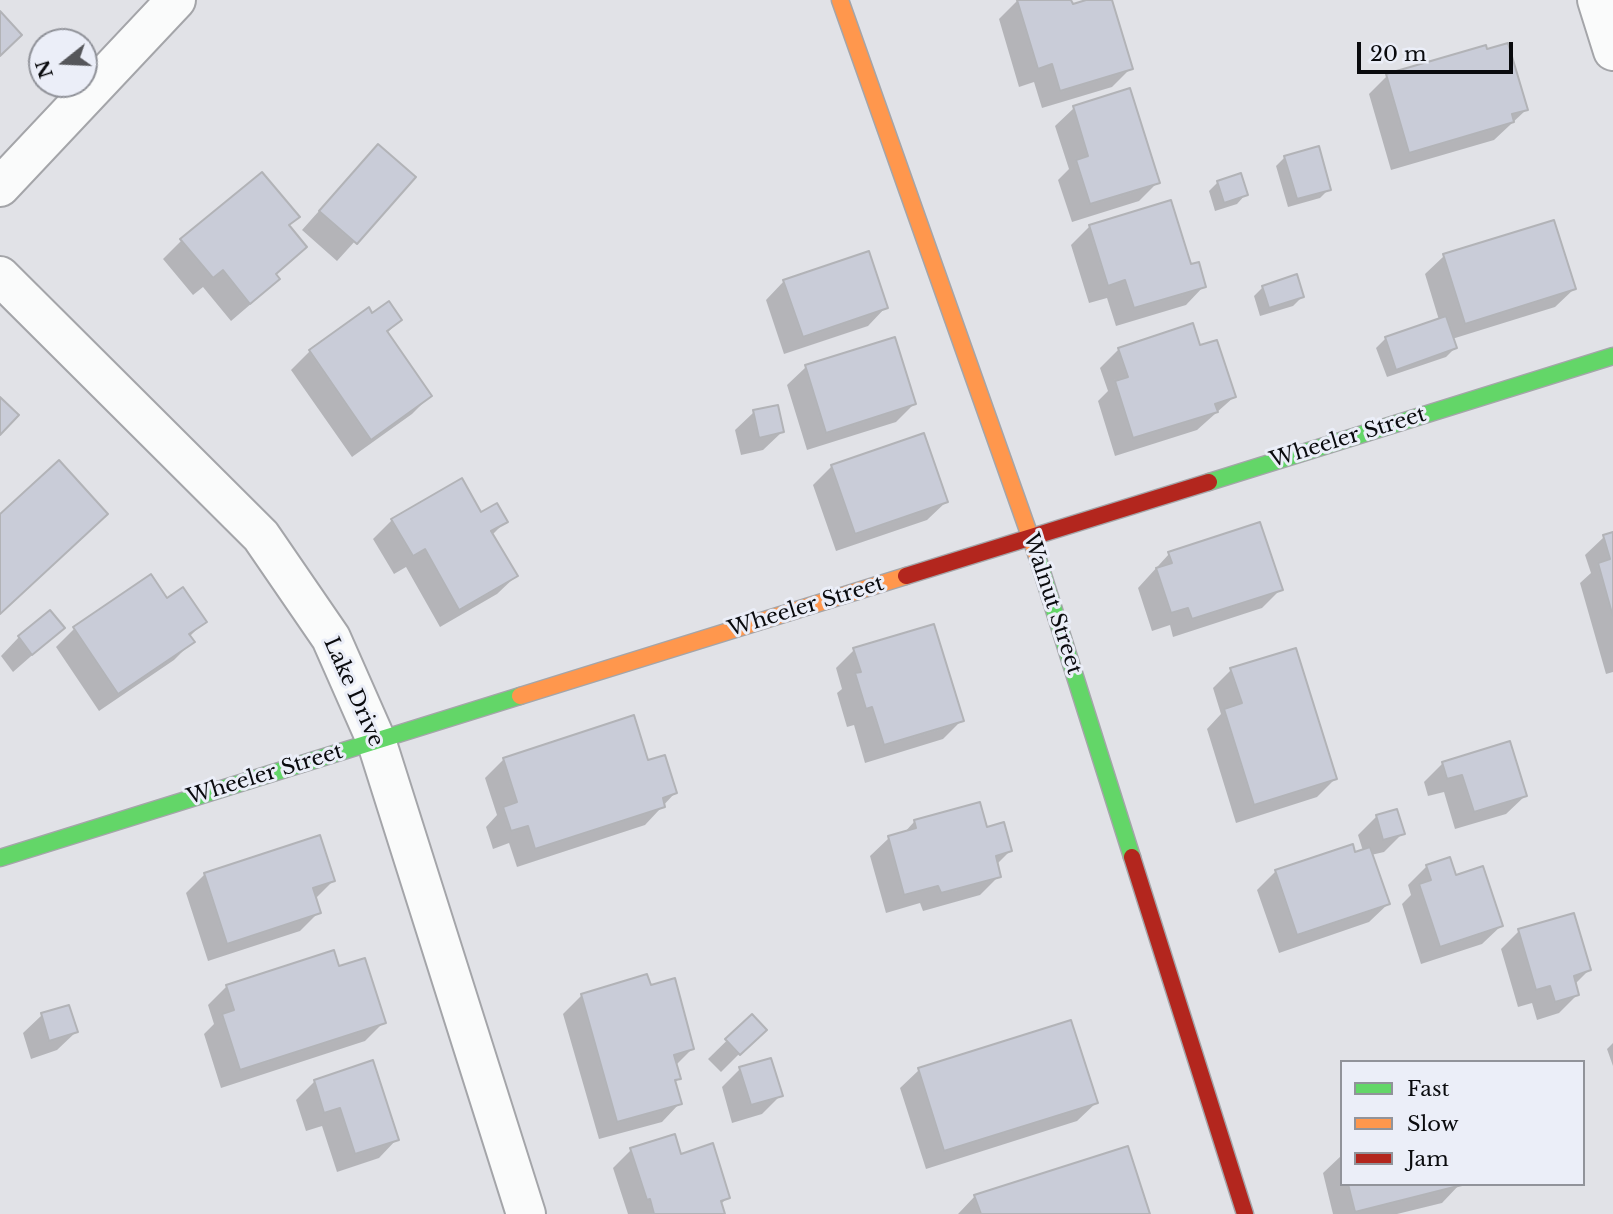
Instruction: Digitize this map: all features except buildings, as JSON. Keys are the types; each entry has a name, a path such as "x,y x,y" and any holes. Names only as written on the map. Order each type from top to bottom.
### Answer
{"street":[{"name":"Walnut Street","path":"840,0 1031,537 1245,1214"},
{"path":"1597,0 1613,51"},
{"path":"0,187 157,6"},
{"name":"Lake Drive","path":"0,276 261,536 331,638 376,740 526,1214"},
{"name":"Wheeler Street","path":"0,858 1613,356"}],"traffic: fast":[{"path":"1209,482 1613,356"},
{"path":"1037,556 1132,857"},
{"path":"0,858 520,696"}],"traffic: slow":[{"path":"840,0 1037,556"},
{"path":"520,696 906,576"}],"traffic: jam":[{"path":"906,576 1209,482"},
{"path":"1132,857 1245,1214"}]}
